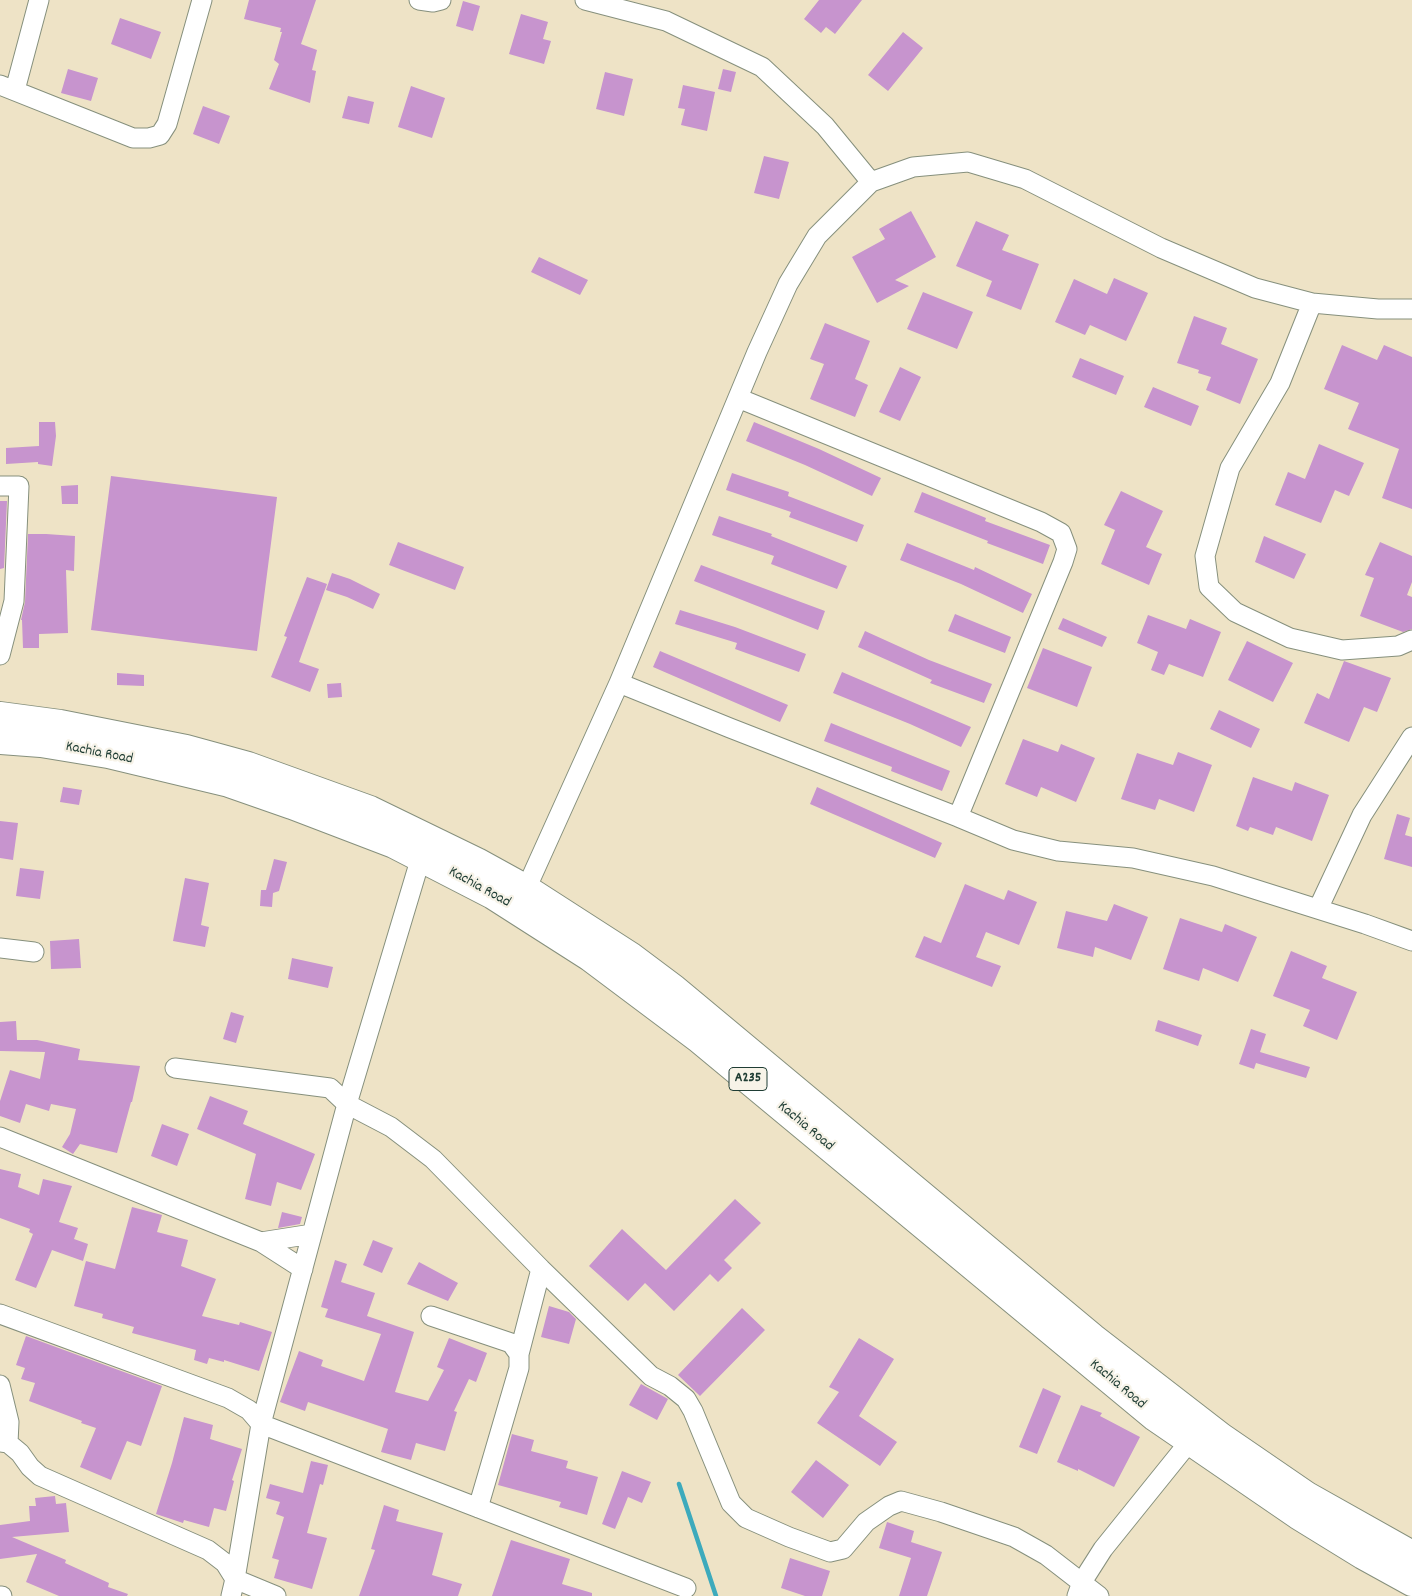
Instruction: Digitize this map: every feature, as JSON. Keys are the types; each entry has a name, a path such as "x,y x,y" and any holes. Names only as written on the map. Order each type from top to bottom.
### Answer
{"highway":[{"name":"Kachia Road","path":"0,716 60,724 186,749 248,766 370,810 477,862 526,889 630,956 674,989 1093,1338 1221,1437 1307,1496 1412,1555"},
{"name":"Kachia Road","path":"0,740 41,743 108,754 229,783 394,844 493,895 590,957 706,1044 1156,1417 1298,1514 1363,1555 1412,1582"}],"street":[{"path":"39,0 7,87 133,138 149,138 160,135 167,124 202,0"},
{"path":"419,0 433,2 441,0"},
{"path":"585,0 666,21 762,67 825,126 871,182"},
{"path":"526,889 619,683 738,398 788,284 817,236 871,182 913,167 968,162 1026,179 1161,248 1255,288 1312,303 1378,309 1412,308"},
{"path":"1312,303 1280,383 1230,468 1205,556 1209,587 1235,612 1290,638 1342,650 1398,646 1412,640"},
{"path":"738,398 1041,522 1061,533 1067,549 1063,562 958,817"},
{"path":"0,486 19,486 14,601 0,655"},
{"path":"619,683 1014,840 1058,851 1133,858 1213,876 1412,941"},
{"path":"1318,909 1362,815 1412,737"},
{"path":"233,1588 260,1424 347,1104 421,857"},
{"path":"0,948 34,952"},
{"path":"174,1068 330,1088 347,1104 391,1127 433,1159 541,1269 651,1376 670,1386 686,1399 693,1411 731,1503 746,1518 830,1552 843,1549 866,1522 889,1506 902,1501 1014,1537 1046,1555 1079,1589 1099,1596"},
{"path":"0,1137 261,1242 303,1269"},
{"path":"261,1242 312,1234"},
{"path":"478,1508 519,1368 519,1354 541,1269"},
{"path":"0,1314 228,1398 249,1410 260,1424 686,1588"},
{"path":"431,1316 511,1343 519,1354"},
{"path":"0,1385 9,1422 4,1442 20,1453 30,1467 40,1476 208,1550 225,1563 233,1588"},
{"path":"1079,1589 1103,1549 1190,1441"},
{"path":"233,1588 276,1596"}],"building":[{"path":"249,0 316,0 301,44 317,50 312,70 316,71 310,103 269,89 279,64 274,60 282,32 280,32 281,28 244,19"},
{"path":"819,0 862,0 835,34 826,27 821,33 804,19"},
{"path":"463,1 480,6 473,31 456,26"},
{"path":"521,14 548,22 543,39 551,41 544,64 509,54"},
{"path":"120,18 161,32 151,59 111,44"},
{"path":"903,32 923,48 888,91 868,75"},
{"path":"68,69 98,78 91,101 61,93"},
{"path":"723,69 736,72 731,92 718,89"},
{"path":"605,72 633,79 624,116 596,109"},
{"path":"683,85 715,92 707,131 681,125 685,109 678,108"},
{"path":"411,86 445,98 432,138 398,127"},
{"path":"348,96 374,102 369,124 342,118"},
{"path":"203,106 230,116 219,144 193,134"},
{"path":"764,156 789,162 779,199 754,193"},
{"path":"911,211 936,257 895,280 909,286 877,303 852,257 885,239 879,229"},
{"path":"976,221 1009,235 1002,250 1039,264 1021,310 986,296 992,281 956,266"},
{"path":"539,257 588,280 580,295 531,272"},
{"path":"1114,278 1148,293 1126,341 1090,325 1085,335 1055,322 1074,279 1107,294"},
{"path":"923,292 973,312 957,349 907,329"},
{"path":"1194,316 1227,328 1221,344 1258,359 1240,404 1206,390 1211,377 1198,373 1199,370 1177,363"},
{"path":"825,323 870,341 855,379 868,385 855,417 810,399 824,364 810,359"},
{"path":"1342,345 1377,360 1384,345 1412,357 1412,509 1382,498 1399,449 1348,429 1359,403 1324,389"},
{"path":"1080,358 1124,376 1116,395 1072,377"},
{"path":"900,367 921,377 900,421 879,412"},
{"path":"1153,387 1199,406 1191,426 1144,407"},
{"path":"39,422 55,422 56,436 52,466 38,464 38,462 6,464 6,448 39,446"},
{"path":"754,422 819,449 881,478 872,496 805,465 746,441"},
{"path":"1319,444 1364,463 1349,496 1335,490 1321,523 1275,505 1288,472 1305,479"},
{"path":"732,473 789,492 788,496 864,525 857,542 789,517 791,512 726,490"},
{"path":"111,476 277,497 257,651 91,630"},
{"path":"78,485 78,504 62,504 61,486"},
{"path":"1121,491 1163,511 1146,547 1162,554 1149,585 1101,564 1115,530 1104,525"},
{"path":"922,492 986,518 985,521 1050,545 1043,564 914,512"},
{"path":"0,501 7,501 4,568 0,569"},
{"path":"719,516 772,534 771,536 847,566 837,589 771,564 774,556 712,535"},
{"path":"28,534 75,536 74,571 66,570 68,633 39,634 39,648 23,648 21,620 25,602"},
{"path":"1264,536 1306,554 1294,579 1255,562"},
{"path":"398,542 464,567 455,590 389,565"},
{"path":"1380,542 1412,556 1412,582 1407,595 1412,597 1412,629 1403,632 1360,616 1374,578 1365,575"},
{"path":"907,543 974,570 975,567 1032,594 1023,613 961,584 900,560"},
{"path":"701,565 825,611 818,630 694,581"},
{"path":"332,573 350,579 380,594 373,609 326,590"},
{"path":"307,577 327,584 299,662 319,669 310,692 271,677 287,637 284,636"},
{"path":"680,610 735,627 806,654 799,672 735,649 737,643 675,624"},
{"path":"955,614 1011,637 1005,653 948,631"},
{"path":"1148,615 1186,629 1190,619 1221,632 1203,677 1169,664 1164,675 1151,670 1158,652 1137,643"},
{"path":"1063,618 1107,637 1102,647 1058,629"},
{"path":"865,631 929,660 992,684 984,703 930,683 932,680 858,647"},
{"path":"1247,641 1293,663 1273,702 1228,680"},
{"path":"1043,648 1092,667 1077,707 1027,688"},
{"path":"660,651 788,705 780,722 653,667"},
{"path":"1344,661 1391,678 1377,712 1364,707 1349,742 1304,723 1317,693 1329,699"},
{"path":"842,672 971,727 961,747 833,693"},
{"path":"117,673 144,675 144,686 117,685"},
{"path":"341,683 342,697 328,698 327,684"},
{"path":"1219,710 1260,729 1251,748 1210,729"},
{"path":"831,723 950,771 942,791 891,771 892,767 824,741"},
{"path":"1023,739 1058,752 1061,744 1095,758 1076,802 1041,787 1037,797 1005,784"},
{"path":"1178,752 1212,765 1194,812 1159,799 1155,810 1121,799 1137,753 1173,765"},
{"path":"1253,777 1292,791 1295,782 1329,795 1312,841 1276,827 1273,835 1250,827 1248,831 1236,826"},
{"path":"63,787 82,790 79,805 60,802"},
{"path":"817,787 942,843 935,858 810,804"},
{"path":"1397,814 1410,818 1405,835 1412,837 1412,867 1384,859"},
{"path":"0,821 18,823 13,860 0,858"},
{"path":"274,859 287,862 279,891 273,893 272,907 260,906 261,890 266,890"},
{"path":"20,868 44,871 40,899 16,896"},
{"path":"185,878 209,883 201,925 209,927 205,947 173,941"},
{"path":"965,884 1004,900 1008,890 1037,902 1019,945 986,932 976,957 1001,966 992,987 915,957 924,936 941,943"},
{"path":"1114,904 1148,917 1131,960 1095,947 1093,957 1057,948 1066,911 1107,921"},
{"path":"1180,918 1222,932 1225,924 1257,937 1238,982 1203,968 1199,981 1163,969"},
{"path":"79,939 81,968 51,969 50,941"},
{"path":"1291,951 1327,966 1322,978 1357,992 1337,1040 1303,1026 1310,1010 1273,996"},
{"path":"292,958 333,967 328,988 288,979"},
{"path":"231,1012 244,1016 236,1043 223,1039"},
{"path":"1158,1020 1202,1035 1198,1046 1155,1031"},
{"path":"16,1021 17,1040 37,1040 80,1049 78,1060 140,1066 117,1153 80,1144 73,1154 62,1147 70,1134 76,1109 51,1104 49,1111 26,1104 20,1123 0,1116 0,1101 10,1070 40,1079 45,1052 0,1051 0,1022"},
{"path":"1251,1029 1266,1034 1260,1052 1310,1067 1306,1078 1256,1063 1254,1069 1239,1064"},
{"path":"210,1096 248,1111 243,1124 315,1154 301,1190 277,1182 271,1206 245,1199 256,1154 197,1129"},
{"path":"162,1124 189,1134 177,1166 151,1156"},
{"path":"0,1169 21,1174 18,1187 39,1195 43,1179 72,1186 59,1222 78,1228 74,1239 88,1244 83,1261 52,1250 36,1288 15,1280 33,1234 29,1232 30,1229 0,1218"},
{"path":"735,1199 761,1223 724,1260 732,1268 718,1282 710,1274 674,1311 645,1283 628,1301 589,1266 622,1229 666,1270"},
{"path":"132,1207 162,1215 157,1232 188,1240 181,1266 216,1279 202,1316 239,1325 240,1322 272,1332 259,1371 224,1360 224,1362 209,1358 207,1364 194,1360 196,1350 132,1333 134,1327 102,1318 103,1314 74,1306 86,1261 115,1269"},
{"path":"282,1212 302,1217 300,1224 278,1228"},
{"path":"373,1240 393,1248 382,1273 363,1265"},
{"path":"335,1260 347,1264 341,1282 375,1293 367,1316 414,1332 395,1392 428,1401 444,1370 437,1367 449,1338 487,1353 476,1382 469,1379 454,1411 457,1412 445,1451 416,1443 411,1460 381,1452 388,1429 308,1402 305,1411 280,1402 299,1351 323,1360 321,1366 364,1381 381,1334 325,1317 328,1309 321,1307"},
{"path":"419,1262 458,1283 448,1301 407,1284"},
{"path":"549,1306 569,1312 576,1319 569,1344 541,1337"},
{"path":"742,1308 765,1330 700,1396 678,1375"},
{"path":"26,1336 162,1386 141,1446 127,1441 111,1480 80,1467 96,1428 29,1401 35,1383 21,1379 25,1368 16,1365"},
{"path":"859,1338 894,1359 859,1416 897,1442 880,1466 817,1423 839,1392 829,1387"},
{"path":"641,1384 668,1399 657,1420 629,1405"},
{"path":"1043,1388 1061,1396 1037,1454 1019,1447"},
{"path":"1081,1405 1102,1413 1100,1416 1140,1437 1114,1487 1078,1469 1078,1471 1057,1462"},
{"path":"184,1417 213,1425 210,1439 242,1449 232,1480 234,1481 226,1511 214,1508 209,1527 184,1520 183,1523 156,1514"},
{"path":"512,1434 534,1440 531,1451 568,1461 566,1468 598,1477 587,1515 559,1507 561,1502 498,1485"},
{"path":"816,1460 849,1485 823,1518 791,1492"},
{"path":"311,1461 328,1465 323,1485 320,1484 307,1533 327,1538 312,1589 274,1578 279,1560 272,1558 284,1517 276,1514 280,1502 266,1498 270,1484 303,1493"},
{"path":"622,1471 651,1482 642,1503 628,1497 615,1529 602,1524"},
{"path":"55,1496 56,1504 66,1503 69,1532 12,1537 66,1560 65,1563 109,1583 108,1587 128,1594 127,1596 59,1596 26,1582 37,1554 0,1559 0,1525 30,1521 29,1506 36,1506 35,1498"},
{"path":"384,1505 399,1510 396,1521 443,1533 432,1575 462,1584 458,1596 359,1596 375,1550 371,1549"},
{"path":"887,1522 914,1531 911,1542 942,1552 927,1596 899,1596 911,1558 879,1548"},
{"path":"511,1540 570,1559 562,1584 592,1593 592,1596 492,1596"},
{"path":"790,1558 830,1571 822,1596 805,1596 781,1588"}],"waterway":[{"path":"679,1484 716,1596"}]}
